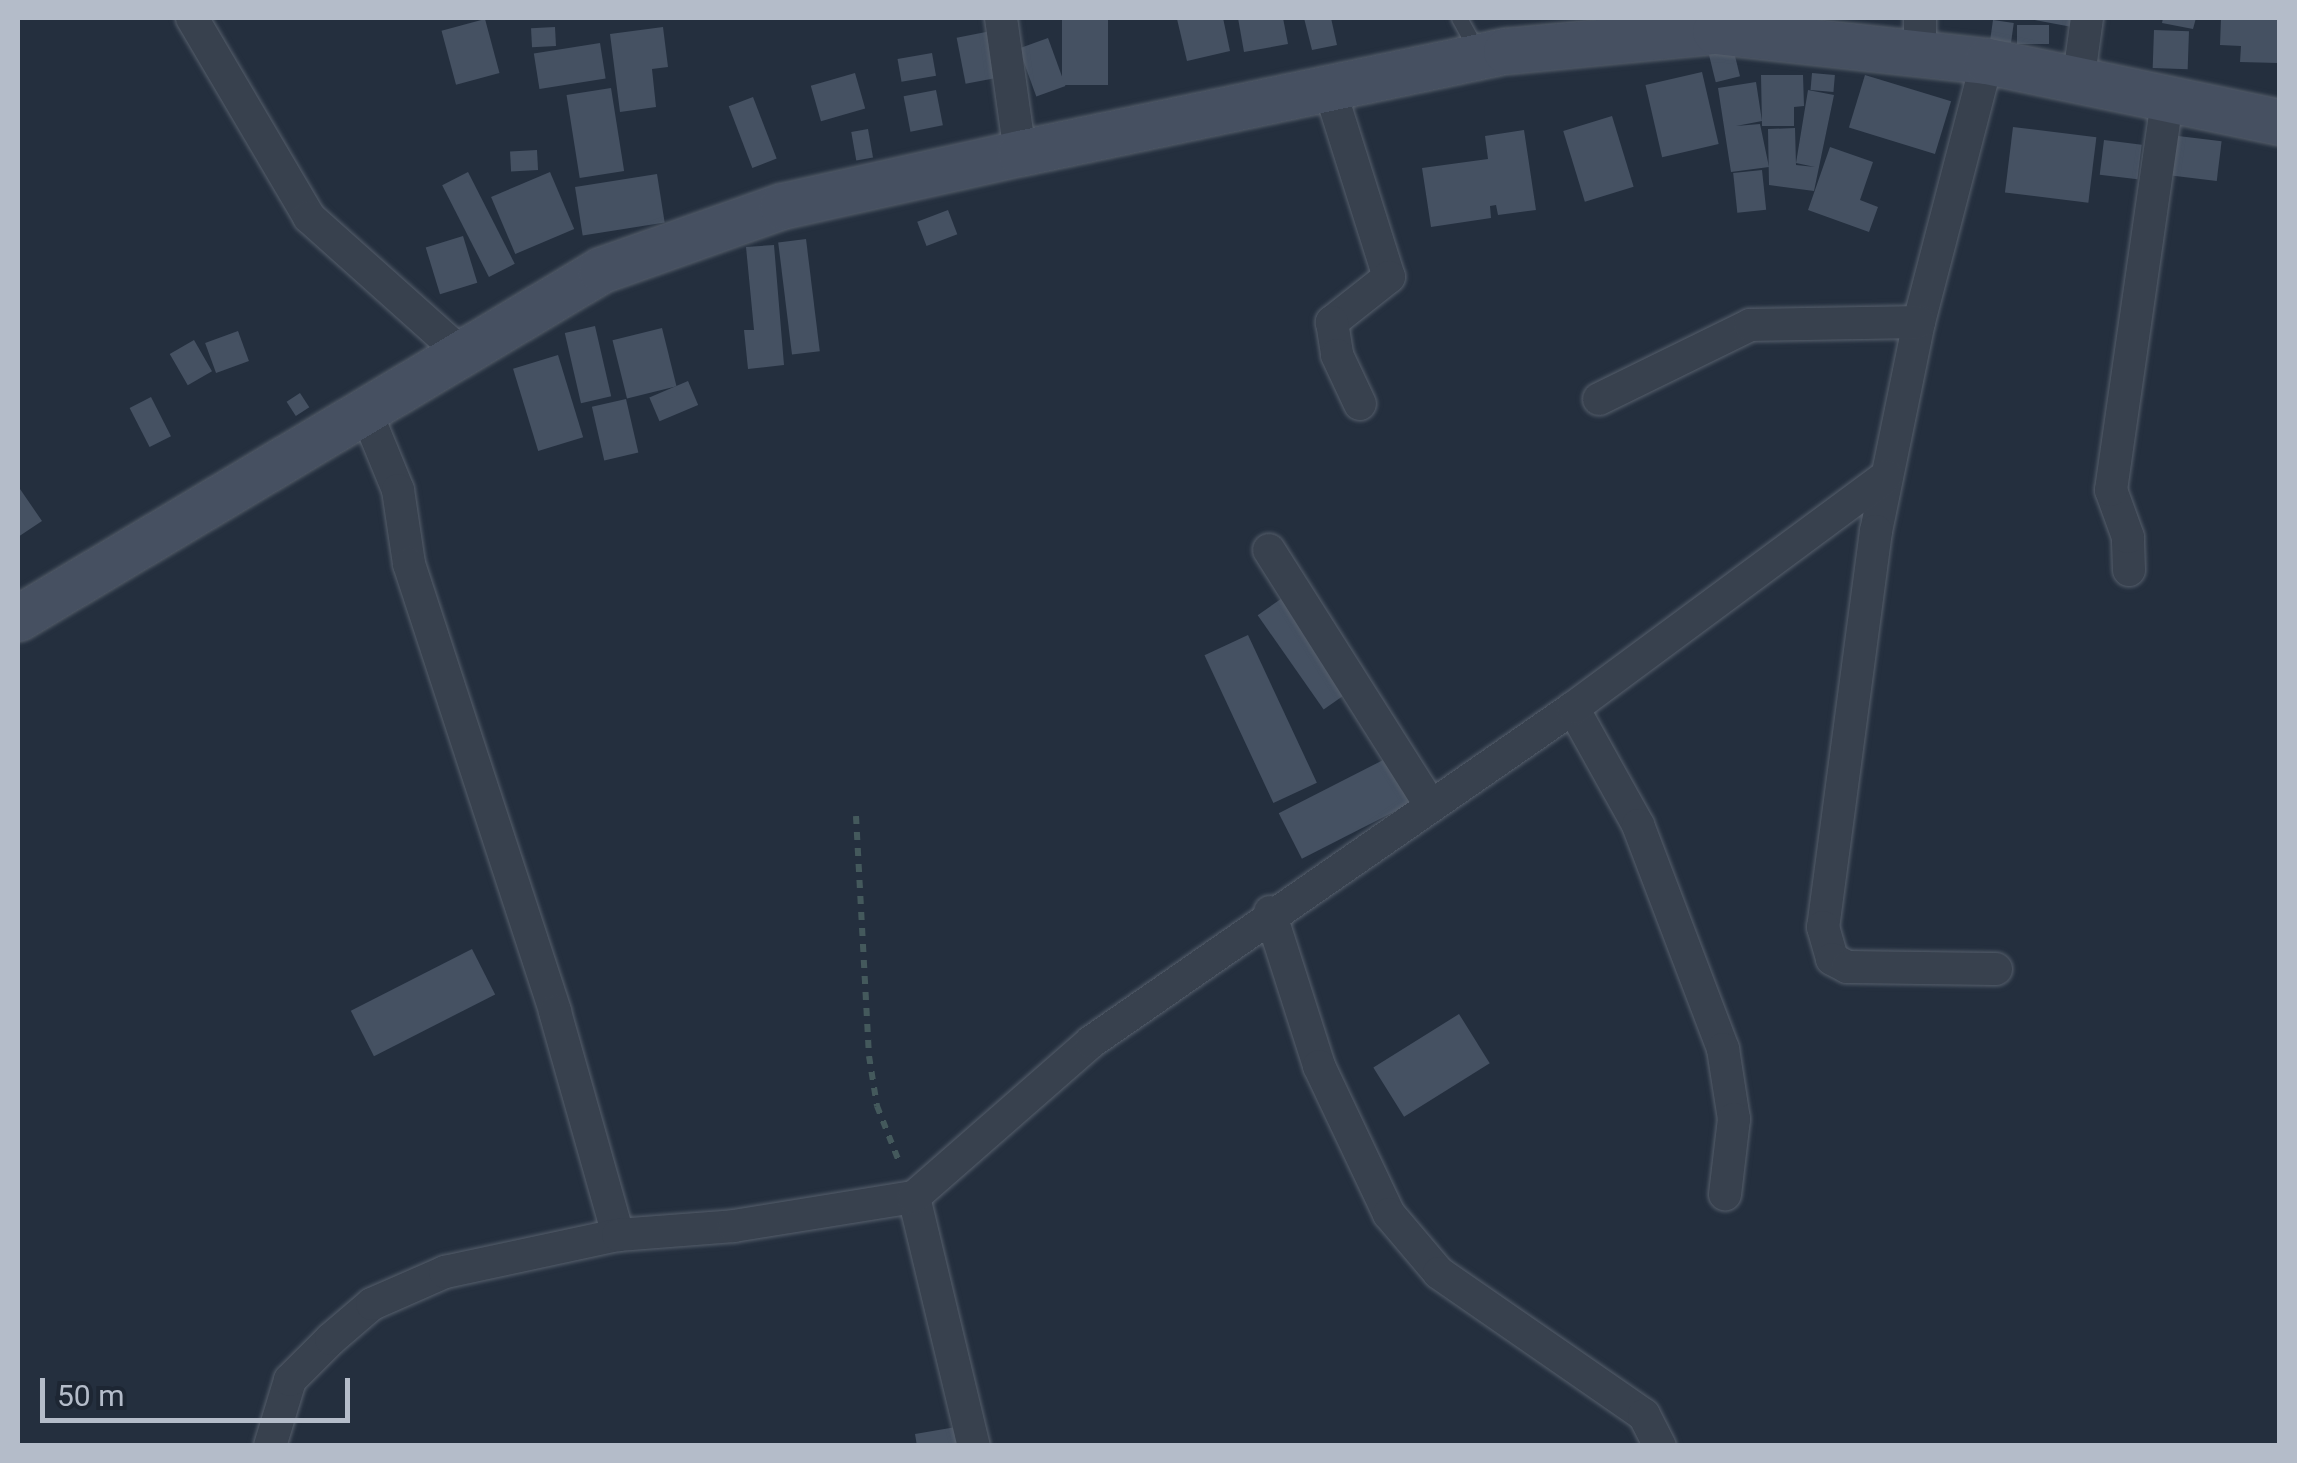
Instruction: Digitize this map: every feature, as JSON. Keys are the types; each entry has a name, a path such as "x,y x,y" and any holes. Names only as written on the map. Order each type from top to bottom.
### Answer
{"street":[{"path":"192,18 309,218 458,350"},
{"path":"1001,18 1020,153"},
{"path":"2078,83 2087,18"},
{"path":"18,618 458,350 601,270 782,206 1328,87 1470,37 1715,30 1920,36 1987,61 2078,83 2280,122"},
{"path":"1987,61 1919,322 1887,476 1823,927 1832,959 1846,967 1996,968"},
{"path":"1328,87 1388,277 1332,322 1337,354 1360,404"},
{"path":"2130,570 2128,537 2111,490 2168,101"},
{"path":"1599,399 1750,325 1919,322"},
{"path":"364,407 398,490 408,564 555,1012 618,1235"},
{"path":"270,1446 290,1380 372,1304 445,1272 618,1235 734,1226 914,1197 1091,1042 1270,912 1574,708 1887,476"},
{"path":"1269,550 1430,805"},
{"path":"1574,708 1638,826 1723,1049 1734,1119 1725,1194"},
{"path":"1270,912 1320,1066 1389,1214 1439,1273 1644,1415 1660,1446"},
{"path":"914,1197 974,1446"}],"path":[{"path":"856,816 869,1056 878,1106 914,1197"}],"building":[{"path":"1062,18 1108,18 1108,85 1062,85"},
{"path":"1223,18 1230,51 1187,61 1177,19"},
{"path":"1238,18 1283,18 1288,44 1244,52"},
{"path":"1304,18 1331,18 1337,45 1312,50"},
{"path":"2024,18 2074,18 2072,27"},
{"path":"2163,18 2196,18 2193,29 2162,23"},
{"path":"2221,18 2280,18 2278,63 2240,62 2241,46 2220,45"},
{"path":"485,19 499,73 456,85 442,31"},
{"path":"1993,20 2014,23 2011,43 1990,40"},
{"path":"2017,25 2049,25 2049,44 2017,44"},
{"path":"555,27 556,46 532,47 531,28"},
{"path":"663,27 668,67 652,69 656,107 620,112 610,34"},
{"path":"2154,30 2189,31 2188,69 2153,68"},
{"path":"991,31 1000,77 966,84 957,38"},
{"path":"1048,38 1065,86 1036,97 1019,49"},
{"path":"600,43 606,79 539,89 534,53"},
{"path":"1733,48 1740,76 1716,82 1709,54"},
{"path":"932,53 936,76 902,82 898,59"},
{"path":"1702,72 1719,144 1662,157 1645,85"},
{"path":"855,73 865,109 821,121 811,86"},
{"path":"1812,73 1835,75 1833,92 1811,90"},
{"path":"1761,75 1803,75 1804,106 1794,107 1794,126 1762,126"},
{"path":"1865,75 1951,101 1935,154 1849,128"},
{"path":"1756,82 1762,121 1736,126 1760,124 1769,167 1731,172 1718,88"},
{"path":"611,88 624,171 580,178 567,95"},
{"path":"936,90 943,125 910,132 904,96"},
{"path":"1808,90 1834,95 1814,191 1769,185 1768,129 1795,128 1796,165 1815,167 1796,163"},
{"path":"753,97 777,159 752,168 729,106"},
{"path":"1612,116 1634,187 1585,202 1563,131"},
{"path":"2013,127 2096,137 2088,203 2005,193"},
{"path":"868,129 873,158 856,161 851,132"},
{"path":"1524,130 1536,210 1498,215 1496,205 1490,206 1491,218 1431,227 1422,168 1488,159 1485,136"},
{"path":"2170,135 2222,141 2217,181 2165,175"},
{"path":"2104,140 2142,145 2137,179 2100,175"},
{"path":"1830,147 1873,162 1860,200 1878,207 1869,232 1808,210"},
{"path":"537,150 538,170 511,171 510,151"},
{"path":"1762,170 1766,210 1737,213 1733,173"},
{"path":"468,172 515,264 489,277 442,185"},
{"path":"550,172 574,229 515,254 491,197"},
{"path":"657,174 665,222 583,235 575,187"},
{"path":"948,210 957,234 927,246 917,222"},
{"path":"463,236 477,283 440,294 426,247"},
{"path":"806,239 820,351 792,355 778,242"},
{"path":"774,245 784,365 748,369 744,330 754,330 746,247"},
{"path":"595,326 611,396 581,403 565,333"},
{"path":"662,328 677,386 627,399 613,340"},
{"path":"238,331 249,361 216,373 205,343"},
{"path":"194,340 212,371 188,385 170,354"},
{"path":"558,355 583,437 538,451 513,369"},
{"path":"688,381 698,405 659,421 649,397"},
{"path":"300,393 309,407 296,416 287,402"},
{"path":"151,397 171,436 150,447 130,408"},
{"path":"626,399 638,453 604,460 592,407"},
{"path":"18,491 42,521 18,537"},
{"path":"1288,594 1354,688 1324,709 1258,615"},
{"path":"1248,635 1317,783 1273,803 1204,655"},
{"path":"1391,756 1414,801 1302,859 1279,813"},
{"path":"472,949 495,994 374,1056 351,1011"},
{"path":"1459,1014 1490,1063 1404,1117 1373,1068"},
{"path":"956,1427 959,1446 917,1446 915,1434"}]}
